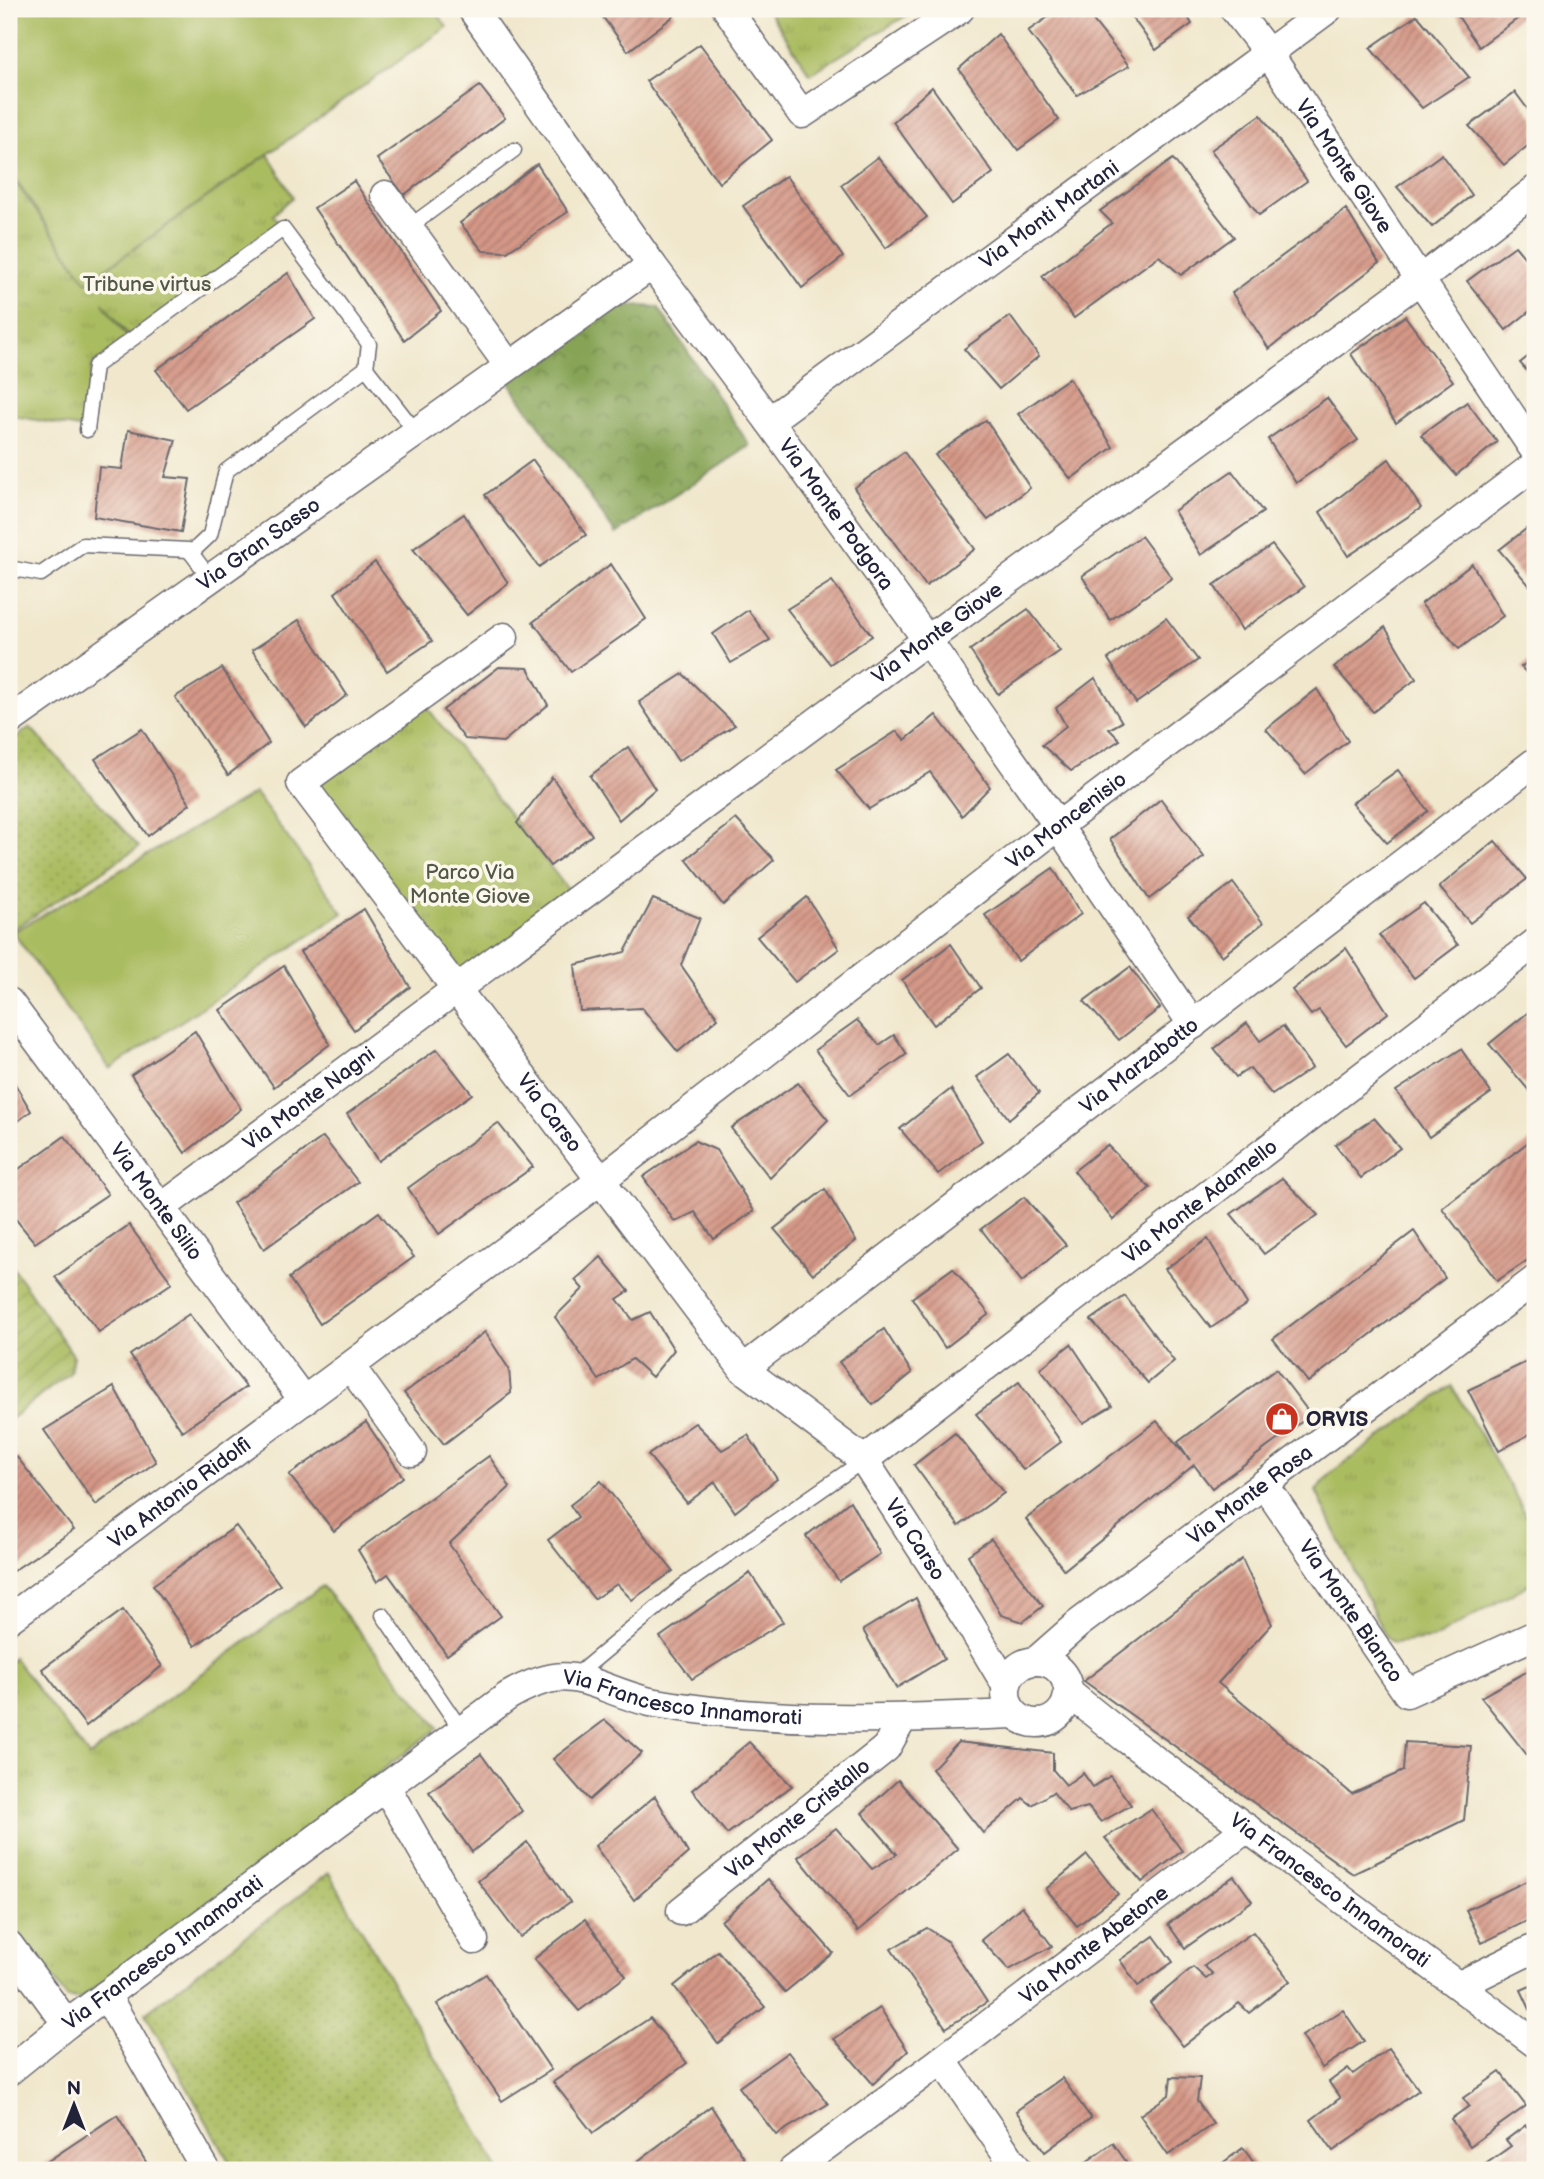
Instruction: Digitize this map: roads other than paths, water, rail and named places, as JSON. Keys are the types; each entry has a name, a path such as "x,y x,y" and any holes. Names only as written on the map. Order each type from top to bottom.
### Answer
{"street":[{"name":"Via Monte Podgora","path":"472,9 652,265 927,640 1193,1025"},
{"path":"727,9 802,114 960,9"},
{"name":"Via Monte Giove","path":"1234,9 1269,54 1535,451"},
{"name":"Via Monti Martani","path":"769,421 1328,9"},
{"name":"Via Monte Giove","path":"456,989 1421,279 1535,190"},
{"path":"385,195 509,366"},
{"name":"Via Gran Sasso","path":"9,721 652,265"},
{"name":"Via Moncenisio","path":"601,1180 1058,826 1535,465"},
{"name":"Via Carso","path":"504,637 301,783 743,1368 864,1460 1006,1685"},
{"name":"Via Marzabotto","path":"743,1368 1535,762"},
{"name":"Via Monte Adamello","path":"864,1460 1532,953"},
{"name":"Via Monte Nagni","path":"161,1208 456,989"},
{"name":"Via Monte Silio","path":"9,1002 304,1401"},
{"name":"Via Antonio Ridolfi","path":"9,1619 601,1180"},
{"name":"Via Monte Rosa","path":"1031,1661 1535,1280"},
{"path":"351,1367 412,1452"},
{"name":"Via Monte Bianco","path":"1265,1484 1407,1693 1535,1635"},
{"name":"Via Carso","path":"968,1621 1031,1661"},
{"path":"1053,1719 1067,1704 1062,1660 1065,1635"},
{"path":"1014,1714 1008,1705 1006,1685 1017,1668 1031,1661"},
{"name":"Via Francesco Innamorati","path":"1031,1661 1056,1667 1066,1684 1124,1737 1535,2043"},
{"name":"Via Francesco Innamorati","path":"9,2071 67,2024 508,1696 540,1680 556,1676 574,1677 595,1682 633,1698 665,1705 785,1717 841,1720 1014,1714 1033,1723 1053,1719 1077,1721 1124,1737"},
{"name":"Via Monte Cristallo","path":"681,1911 886,1748 903,1718"},
{"path":"386,1787 474,1940"},
{"name":"Via Monte Abetone","path":"793,2170 1247,1828"},
{"path":"9,1945 67,2024"},
{"path":"1460,1986 1535,1948"},
{"path":"106,1995 206,2170"},
{"path":"942,2060 1009,2167"}],"lane":[{"path":"409,227 514,149"},
{"path":"88,430 95,366 283,229 369,344 366,368 416,432"},
{"path":"191,552 210,535 226,471 366,368"},
{"path":"9,568 41,574 83,545 189,550 210,578"},
{"path":"574,1677 683,1586 864,1460"},
{"path":"383,1615 462,1731"}],"place":[{"name":"ORVIS","path":"1282,1419"}],"park label":[{"name":"Tribune virtus","path":"147,284"},
{"name":"Parco Via Monte Giove","path":"470,884"}]}
